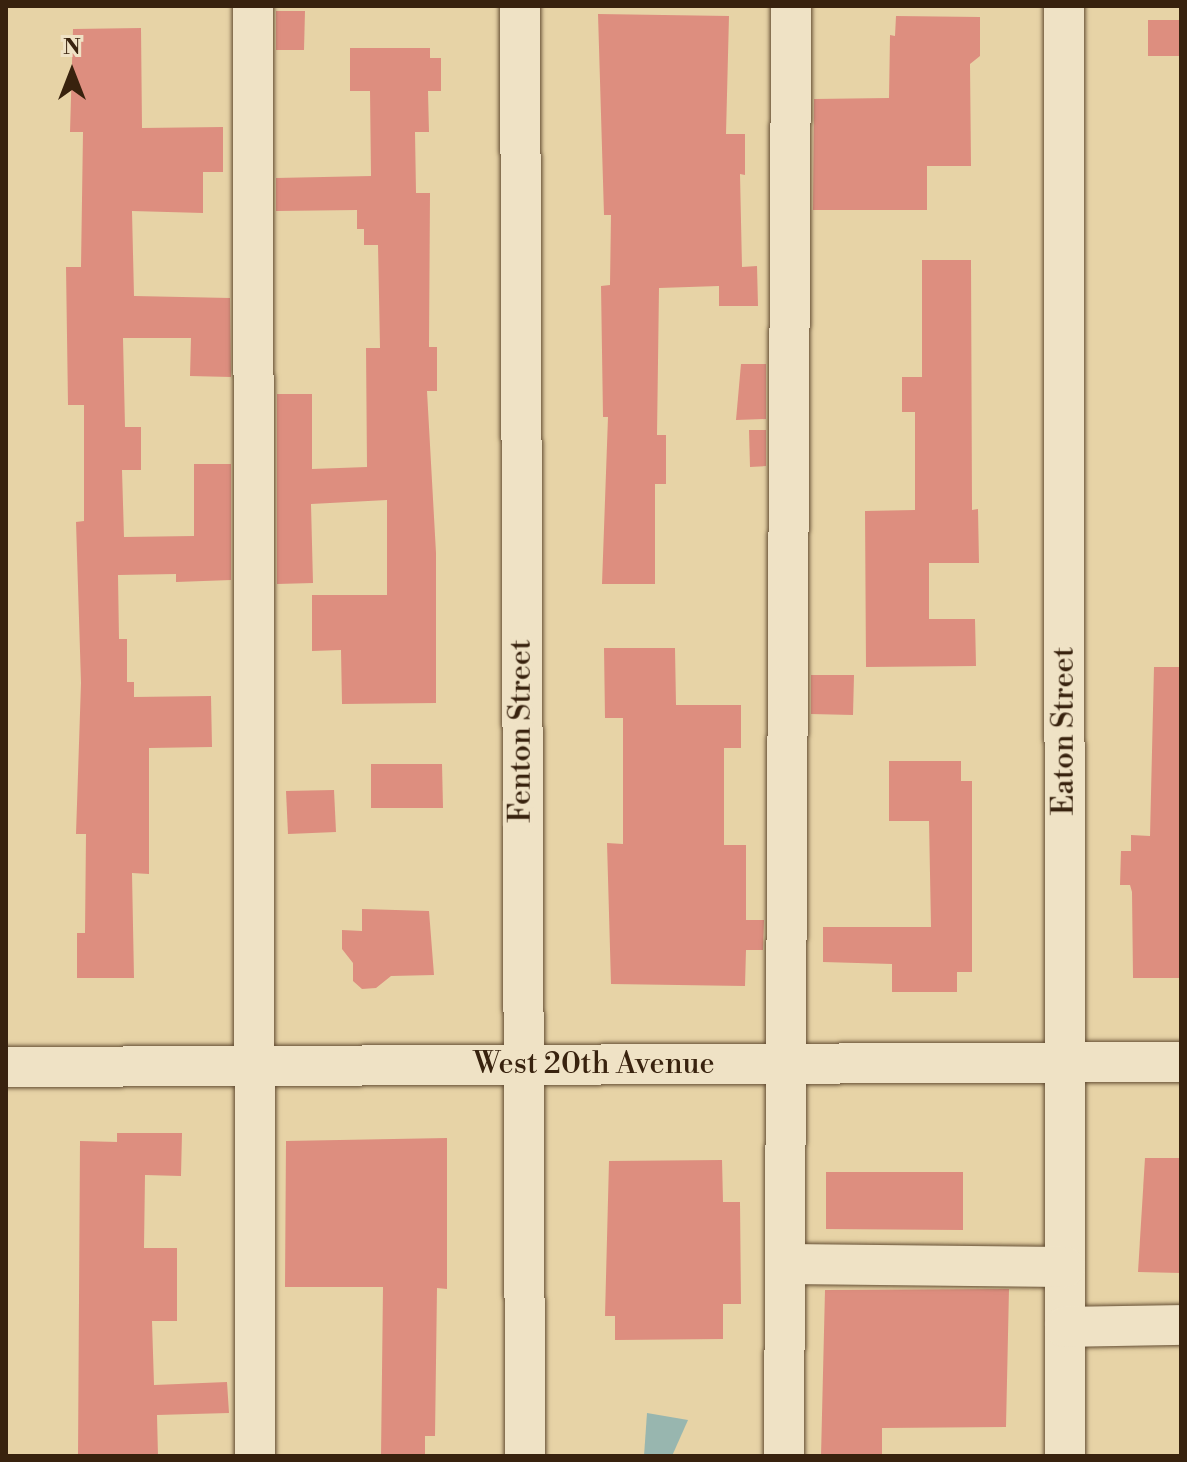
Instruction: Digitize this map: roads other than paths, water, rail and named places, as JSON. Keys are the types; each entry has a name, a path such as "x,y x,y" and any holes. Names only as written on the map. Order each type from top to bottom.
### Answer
{"street":[{"path":"253,6 258,1065 255,1456"},
{"name":"Fenton Street","path":"520,6 525,1456"},
{"path":"784,1456 789,1063 791,6"},
{"name":"Eaton Street","path":"1064,6 1065,1456"},
{"name":"West 20th Avenue","path":"6,1067 1064,1060 1181,1062"},
{"path":"786,1264 1065,1267"},
{"path":"1065,1327 1181,1325"}],"water":[{"path":"647,1413 688,1420 672,1456 644,1456"}]}
